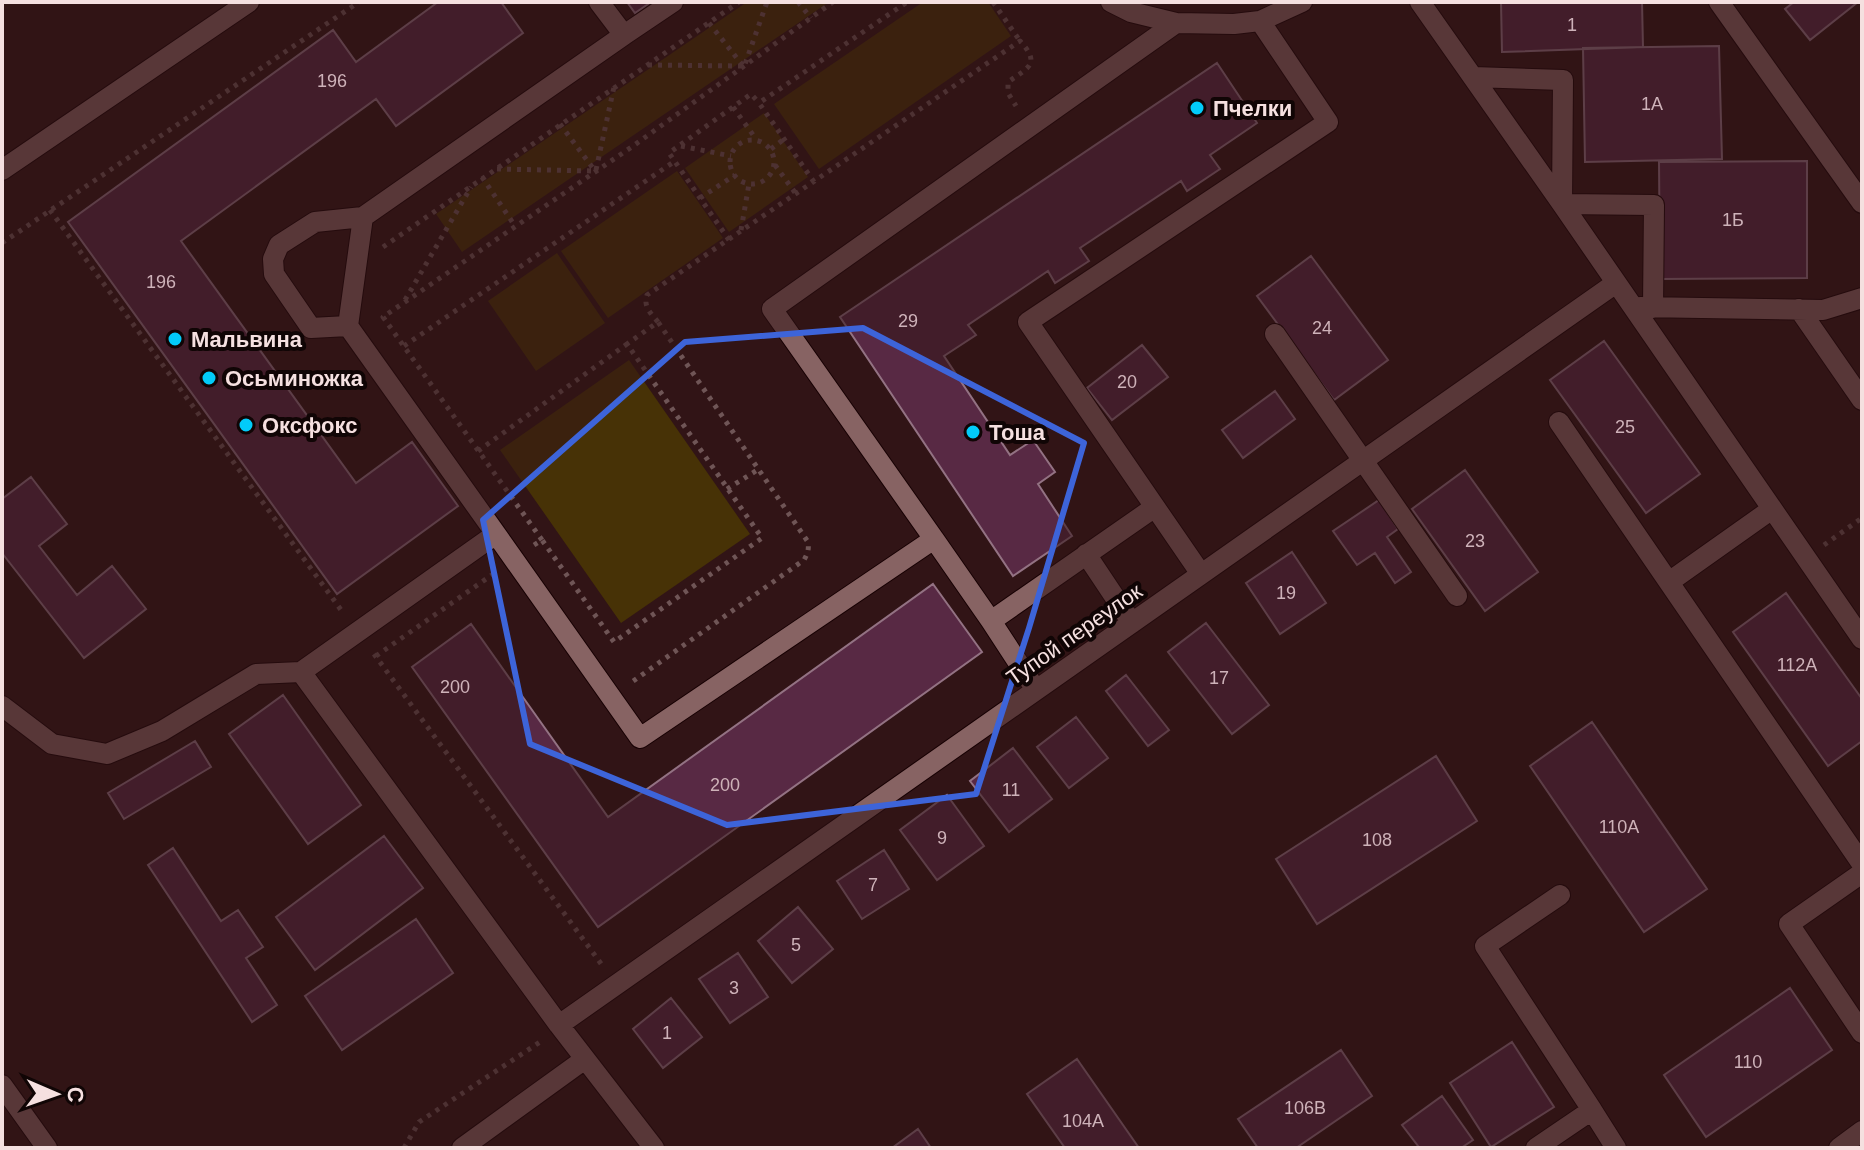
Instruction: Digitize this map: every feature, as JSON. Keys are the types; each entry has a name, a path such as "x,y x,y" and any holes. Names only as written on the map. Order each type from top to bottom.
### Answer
{"street":[{"path":"2,170 249,2"},
{"path":"599,2 624,35"},
{"path":"348,326 311,328 274,274 273,259 279,245 315,222 363,217 673,2"},
{"path":"1111,2 1131,12 1176,23 1234,24 1260,21 1302,2"},
{"path":"1420,2 1616,283 1643,307 1772,509 1860,634"},
{"path":"1719,2 1862,203"},
{"path":"1201,574 1028,322 1328,122 1260,21"},
{"path":"1036,690 772,309 1176,23"},
{"path":"1473,77 1563,80 1562,204"},
{"path":"1562,204 1654,205 1643,307"},
{"path":"363,217 348,326 640,738 934,539"},
{"name":"Тупой переулок","path":"560,1027 1616,283"},
{"path":"1643,307 1823,310 1862,298"},
{"path":"1799,309 1862,400"},
{"path":"1275,334 1457,596"},
{"path":"1559,422 1862,864"},
{"path":"991,621 1155,507"},
{"path":"1669,582 1772,509"},
{"path":"2,706 52,744 107,754 162,731 256,674 301,672 496,534"},
{"path":"1086,554 1132,623"},
{"path":"301,672 560,1027 654,1148"},
{"path":"1862,873 1789,924 1862,1033"},
{"path":"1560,895 1485,946 1616,1148"},
{"path":"462,1148 585,1059"},
{"path":"2,1085 47,1148"},
{"path":"1536,1148 1592,1110"},
{"path":"1839,1148 1862,1131"}],"path":[{"path":"2,243 359,2"},
{"path":"356,266 739,2"},
{"path":"744,67 767,2"},
{"path":"798,2 811,18"},
{"path":"627,344 762,538 614,642 383,317 596,171 833,2"},
{"path":"759,103 907,2"},
{"path":"993,2 1031,52 1028,68 1008,82"},
{"path":"709,23 744,67"},
{"path":"611,697 804,560 808,554 808,542 647,307 647,295 1020,41"},
{"path":"647,65 744,67"},
{"path":"596,171 614,87"},
{"path":"729,240 669,153 751,94 814,182"},
{"path":"733,107 757,140"},
{"path":"560,124 596,171"},
{"path":"771,149 784,139"},
{"path":"757,140 771,149 775,164 767,179 749,184 735,175 730,164 731,156 741,143 757,140"},
{"path":"680,145 731,156"},
{"path":"404,346 675,161"},
{"path":"775,164 796,194"},
{"path":"494,169 596,171"},
{"path":"700,198 735,175"},
{"path":"482,177 515,226"},
{"path":"403,304 472,184"},
{"path":"741,232 749,184"},
{"path":"50,210 616,985"},
{"path":"478,451 658,322"},
{"path":"727,489 759,469"},
{"path":"376,656 542,540"},
{"path":"494,573 503,586"},
{"path":"404,1148 419,1122 560,1027"}],"highlighted area":[{"path":"863,328 1084,443 976,794 727,825 530,744 483,520 685,342"}],"shaded area":[{"path":"747,2 829,2 462,252 436,214"},
{"path":"923,2 988,2 1011,36 819,169 774,104"},
{"path":"764,113 808,177 729,232 685,168"},
{"path":"677,171 723,238 608,318 561,251"},
{"path":"557,253 605,323 536,371 488,301"},
{"path":"629,360 750,534 621,623 500,450"}],"building":[{"path":"438,2 501,2 523,33 396,126 376,99 181,241 356,483 412,442 458,506 337,594 68,222 333,30 356,62"},
{"path":"627,2 651,2 635,13"},
{"path":"1501,2 1642,2 1643,47 1502,52"},
{"path":"1794,2 1858,2 1810,40 1785,9"},
{"path":"1719,46 1722,159 1585,162 1583,48"},
{"path":"1217,63 1257,123 1210,155 1220,169 1187,191 1181,181 1080,248 1089,261 1055,283 1048,271 968,325 976,335 944,356 1010,455 1033,440 1055,472 1038,484 1072,536 1013,576 840,317"},
{"path":"1807,161 1807,278 1660,279 1659,162"},
{"path":"1311,256 1388,360 1334,400 1257,296"},
{"path":"1604,341 1700,474 1646,513 1550,380"},
{"path":"1142,345 1168,377 1112,420 1087,388"},
{"path":"1275,391 1295,419 1243,458 1222,430"},
{"path":"1465,470 1538,572 1485,611 1412,509"},
{"path":"31,477 67,524 39,546 77,595 112,566 146,609 84,658 2,553 2,499"},
{"path":"1379,500 1398,529 1387,537 1411,572 1395,583 1375,553 1357,565 1333,531"},
{"path":"1292,552 1326,603 1280,634 1246,583"},
{"path":"933,584 982,652 598,927 412,667 471,624 608,817"},
{"path":"1786,593 1862,699 1862,741 1828,766 1733,632"},
{"path":"1206,623 1269,705 1232,734 1168,652"},
{"path":"1126,675 1169,730 1148,746 1106,691"},
{"path":"283,695 361,805 308,844 229,734"},
{"path":"1076,717 1108,758 1069,788 1037,747"},
{"path":"1592,722 1707,889 1644,932 1530,766"},
{"path":"195,741 211,767 124,819 108,793"},
{"path":"1013,748 1052,799 1009,832 970,781"},
{"path":"1436,756 1477,821 1317,924 1276,859"},
{"path":"947,795 984,846 937,880 900,830"},
{"path":"384,836 423,888 315,970 276,917"},
{"path":"173,848 221,921 238,910 263,947 246,958 277,1005 252,1022 148,865"},
{"path":"884,850 909,889 862,919 837,881"},
{"path":"798,907 833,949 792,983 758,941"},
{"path":"416,919 453,973 342,1050 305,996"},
{"path":"738,953 768,997 730,1023 699,979"},
{"path":"1790,988 1832,1050 1706,1137 1664,1075"},
{"path":"671,998 702,1037 663,1068 633,1029"},
{"path":"1512,1042 1554,1107 1491,1147 1450,1083"},
{"path":"1341,1050 1372,1096 1296,1148 1258,1148 1238,1119"},
{"path":"1077,1059 1139,1148 1065,1148 1027,1094"},
{"path":"1442,1096 1473,1140 1461,1148 1416,1148 1418,1146 1402,1125"},
{"path":"918,1129 931,1148 892,1148"}],"place":[{"name":"Пчелки","path":"1197,108"},
{"name":"Мальвина","path":"175,339"},
{"name":"Осьминожка","path":"209,378"},
{"name":"Оксфокс","path":"246,425"},
{"name":"Тоша","path":"973,432"}]}
